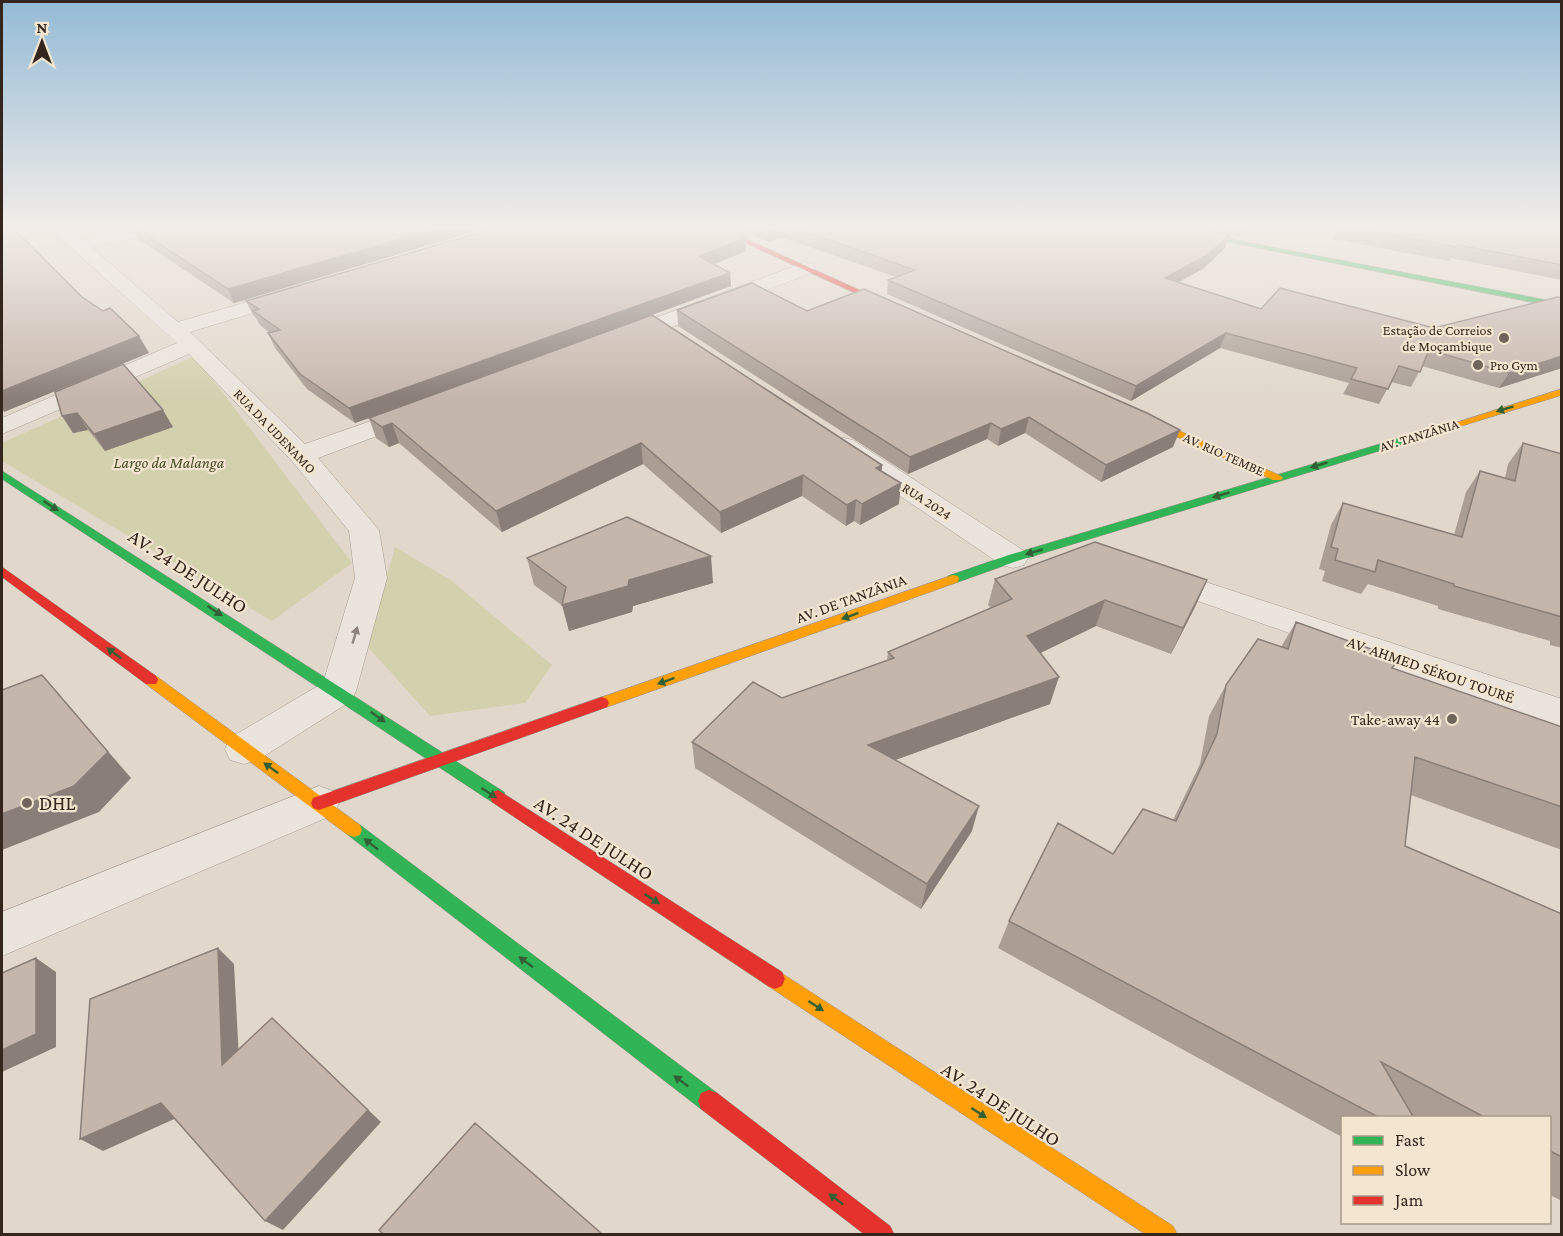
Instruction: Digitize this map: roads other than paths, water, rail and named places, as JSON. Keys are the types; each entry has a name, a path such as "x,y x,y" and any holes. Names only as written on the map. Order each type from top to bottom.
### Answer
{"main road":[{"path":"841,284 916,317"},
{"path":"1447,284 1562,306"},
{"name":"AV. TANZÂNIA","path":"1277,478 1562,392"},
{"name":"AV. RIO TEMBE","path":"1124,410 1277,478"},
{"name":"AV. 24 DE JULHO","path":"2,474 338,691 440,761 1166,1234"},
{"name":"AV. DE TANZÂNIA","path":"319,802 1013,558 1277,478"},
{"path":"2,571 319,802 882,1234"}],"street":[{"name":"RUA DA UDENAMO","path":"121,284 183,338 301,456 364,530 371,578 338,691"},
{"path":"603,345 669,331 772,284"},
{"path":"2,427 183,338 309,290"},
{"path":"301,456 435,406"},
{"name":"RUA 2024","path":"826,435 1013,558"},
{"name":"AV. AHMED SÉKOU TOURÉ","path":"1062,544 1562,714"},
{"path":"244,749 338,691"},
{"path":"2,934 319,802"}],"place":[{"name":"Estação de Correios de Moçambique","path":"1504,338"},
{"name":"Pro Gym","path":"1478,365"},
{"name":"Take-away 44","path":"1452,719"},
{"name":"DHL","path":"27,803"}],"park label":[{"name":"Largo da Malanga","path":"169,462"}]}
